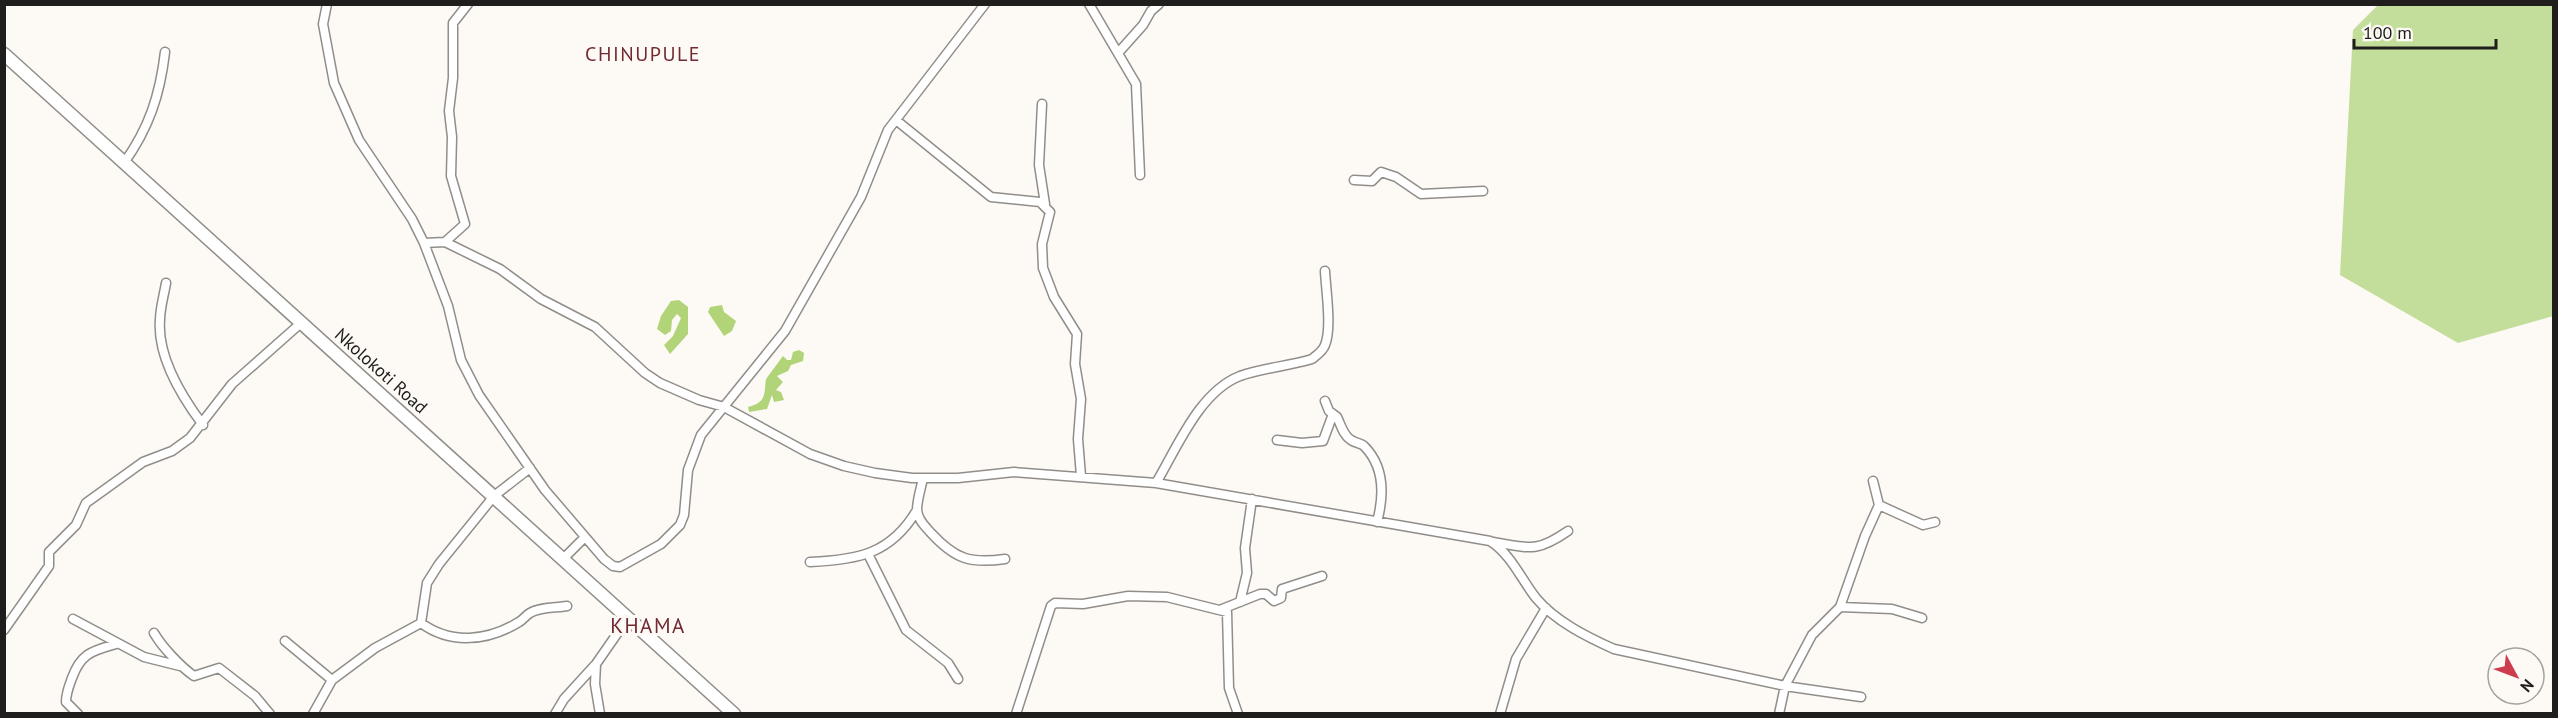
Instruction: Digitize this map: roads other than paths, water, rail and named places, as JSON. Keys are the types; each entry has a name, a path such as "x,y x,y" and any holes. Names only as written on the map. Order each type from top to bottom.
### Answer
{"main road":[{"name":"Nkolokoti Road","path":"4,54 734,714"}],"street":[{"path":"327,4 323,24 327,53 334,83 345,112 370,158 412,219 424,243 448,306 461,360 478,395 530,468 585,537 604,559 613,566 620,567 661,544 673,533 684,516 688,470 701,435 785,331 861,197 876,155 896,120 985,4"},
{"path":"444,242 465,224 451,176 452,137 449,111 453,78 453,23 468,4"},
{"path":"1089,4 1137,89 1140,175"},
{"path":"1118,53 1159,4"},
{"path":"124,163 140,141 154,113 161,87 165,52"},
{"path":"1042,104 1039,165 1045,204 1050,212 1042,244 1043,268 1054,297 1077,334 1075,364 1082,399 1078,440 1081,476"},
{"path":"896,120 991,197 1045,204"},
{"path":"1354,180 1372,181 1381,172 1396,177 1421,194 1483,191"},
{"path":"424,243 444,242 500,269 541,299 595,327 645,373 660,383 699,400 724,407 810,454 875,473 923,478 1014,472 1156,483 1531,549 1550,543 1568,531"},
{"path":"1156,483 1207,401 1225,383 1241,376 1312,359 1321,351 1326,344 1328,328 1325,272"},
{"path":"166,283 159,321 161,342 180,388 203,424"},
{"path":"4,630 49,566 49,552 76,525 86,503 143,462 182,446 203,424 232,384 301,323"},
{"path":"1325,401 1329,411 1338,417 1339,426 1350,440 1363,445 1381,477 1383,493 1377,522"},
{"path":"1277,440 1302,443 1323,441 1333,414"},
{"path":"421,623 427,584 432,574 494,496 530,468"},
{"path":"923,478 917,510 919,520 955,556 990,561 1005,559"},
{"path":"1779,714 1785,686 1812,635 1840,607 1865,536 1879,506 1873,480"},
{"path":"1240,602 1247,573 1245,548 1252,499"},
{"path":"1879,506 1923,525 1935,522"},
{"path":"810,562 859,558 868,554 898,536 917,510"},
{"path":"564,558 585,537"},
{"path":"1490,541 1501,549 1546,608 1593,640 1614,649 1785,686 1861,697"},
{"path":"868,554 906,630 948,663 957,679"},
{"path":"1222,609 1260,594 1266,594 1274,601 1281,598 1282,589 1322,576"},
{"path":"1016,714 1050,606 1055,603 1083,604 1128,596 1167,597 1222,609 1228,615 1226,642 1229,688 1238,714"},
{"path":"421,623 434,633 464,640 497,633 521,621 531,612 567,606"},
{"path":"1840,607 1892,609 1922,618"},
{"path":"1500,714 1516,659 1546,608"},
{"path":"555,714 564,699 596,664 628,618"},
{"path":"73,619 101,633 116,644 144,657 180,666 194,676 219,668 255,696 270,714"},
{"path":"313,714 332,680 375,648 421,623"},
{"path":"153,633 160,644 173,653 180,666"},
{"path":"285,641 332,680"},
{"path":"78,714 66,702 66,694 77,664 86,655 116,644"},
{"path":"596,664 595,684 600,714"},
{"path":"312,676 322,674"}],"district":[{"name":"CHINUPULE","path":"643,54"},
{"name":"KHAMA","path":"648,626"}]}
